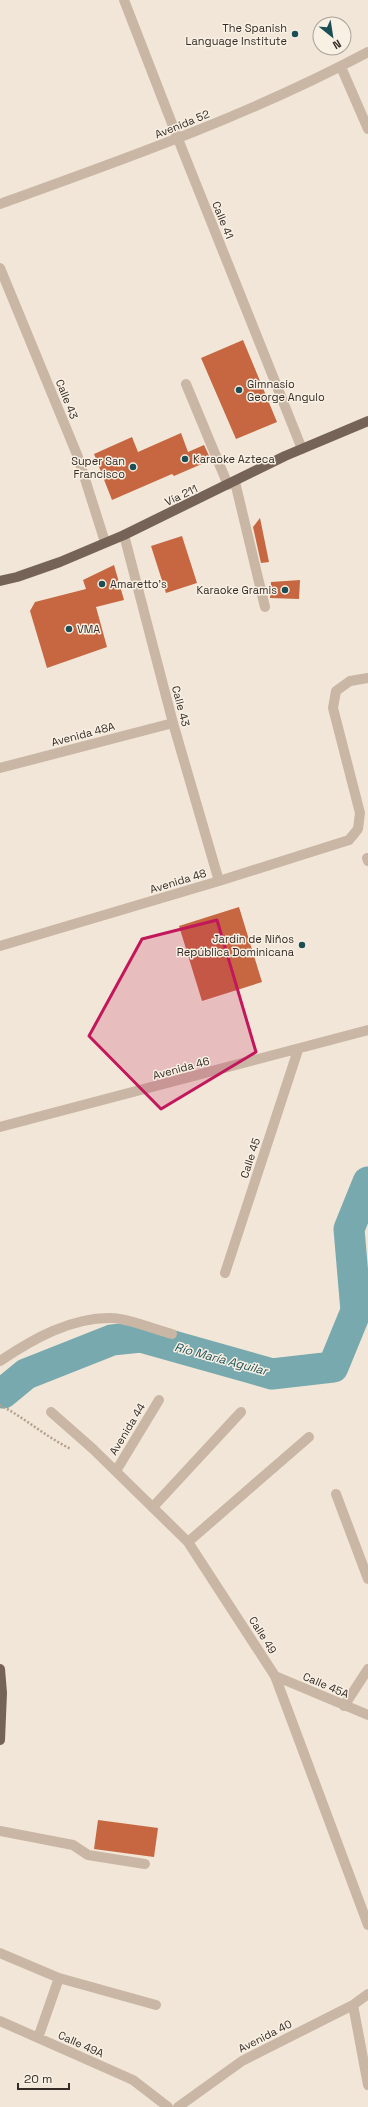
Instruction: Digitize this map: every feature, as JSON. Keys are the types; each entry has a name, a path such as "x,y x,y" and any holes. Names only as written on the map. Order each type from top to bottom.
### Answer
{"main road":[{"name":"Vía 211","path":"0,580 17,577 60,562 124,535 302,449 368,420"},
{"path":"0,1669 2,1693 0,1740"}],"street":[{"name":"Calle 41","path":"124,0 302,449"},
{"name":"Avenida 52","path":"0,204 178,139 295,89 368,52"},
{"path":"341,66 368,129"},
{"name":"Calle 43","path":"0,268 78,457 105,542"},
{"path":"186,384 231,484 265,607"},
{"name":"Calle 43","path":"124,535 173,723 219,881"},
{"name":"Avenida 48","path":"0,946 219,881 349,840 358,829 360,813 333,708 336,691 350,681 368,678"},
{"name":"Avenida 48A","path":"0,768 173,723"},
{"name":"Avenida 46","path":"0,1127 298,1050 368,1030"},
{"name":"Calle 45","path":"224,1273 298,1050"},
{"path":"0,1361 30,1342 77,1322 113,1318 172,1334"},
{"name":"Avenida 44","path":"116,1472 159,1400"},
{"name":"Calle 49","path":"51,1412 93,1449 188,1542 275,1676 368,1925"},
{"path":"153,1507 241,1412"},
{"path":"188,1542 309,1437"},
{"path":"336,1494 368,1579"},
{"path":"344,1706 368,1669"},
{"name":"Calle 45A","path":"275,1676 368,1716"},
{"path":"0,1831 74,1844 88,1855 145,1864"},
{"path":"0,1953 59,1978 156,2005"},
{"path":"38,2038 59,1978"},
{"name":"Avenida 40","path":"178,2107 242,2061 353,2005 368,1994"},
{"path":"353,2005 365,2049 368,2085"},
{"name":"Calle 49A","path":"0,2021 133,2080 168,2107"}],"path":[{"path":"0,1405 70,1449 81,1452 93,1449"}],"highlighted area":[{"path":"217,920 256,1052 161,1109 89,1036 142,939"}],"building":[{"name":"Gimnasio George Angulo","path":"243,340 277,422 236,439 201,358"},
{"path":"181,433 188,452 204,445 211,460 174,476 172,474 112,500 94,454 132,437 138,452"},
{"path":"260,518 269,562 261,563 253,527"},
{"path":"182,536 197,583 166,593 151,546"},
{"name":"VMA","path":"114,565 124,600 96,607 107,647 47,668 30,611 35,602 86,589 83,580"},
{"name":"Karaoke Gramis","path":"300,580 299,599 270,598 271,582"},
{"path":"239,907 262,982 202,1001 179,926"},
{"path":"98,1820 158,1828 154,1857 94,1849"}],"waterway":[{"name":"Río María Aguilar","path":"3,1393 26,1374 112,1340 141,1337 272,1374 333,1367 356,1311 349,1229 368,1182"}],"place":[{"name":"The Spanish Language Institute","path":"295,34"},
{"name":"Gimnasio George Angulo","path":"239,390"},
{"name":"Karaoke Azteca","path":"185,459"},
{"name":"Super San Francisco","path":"133,467"},
{"name":"Amaretto's","path":"102,584"},
{"name":"Karaoke Gramis","path":"285,590"},
{"name":"VMA","path":"69,629"},
{"name":"Jardín de Niños República Dominicana","path":"302,945"}]}
